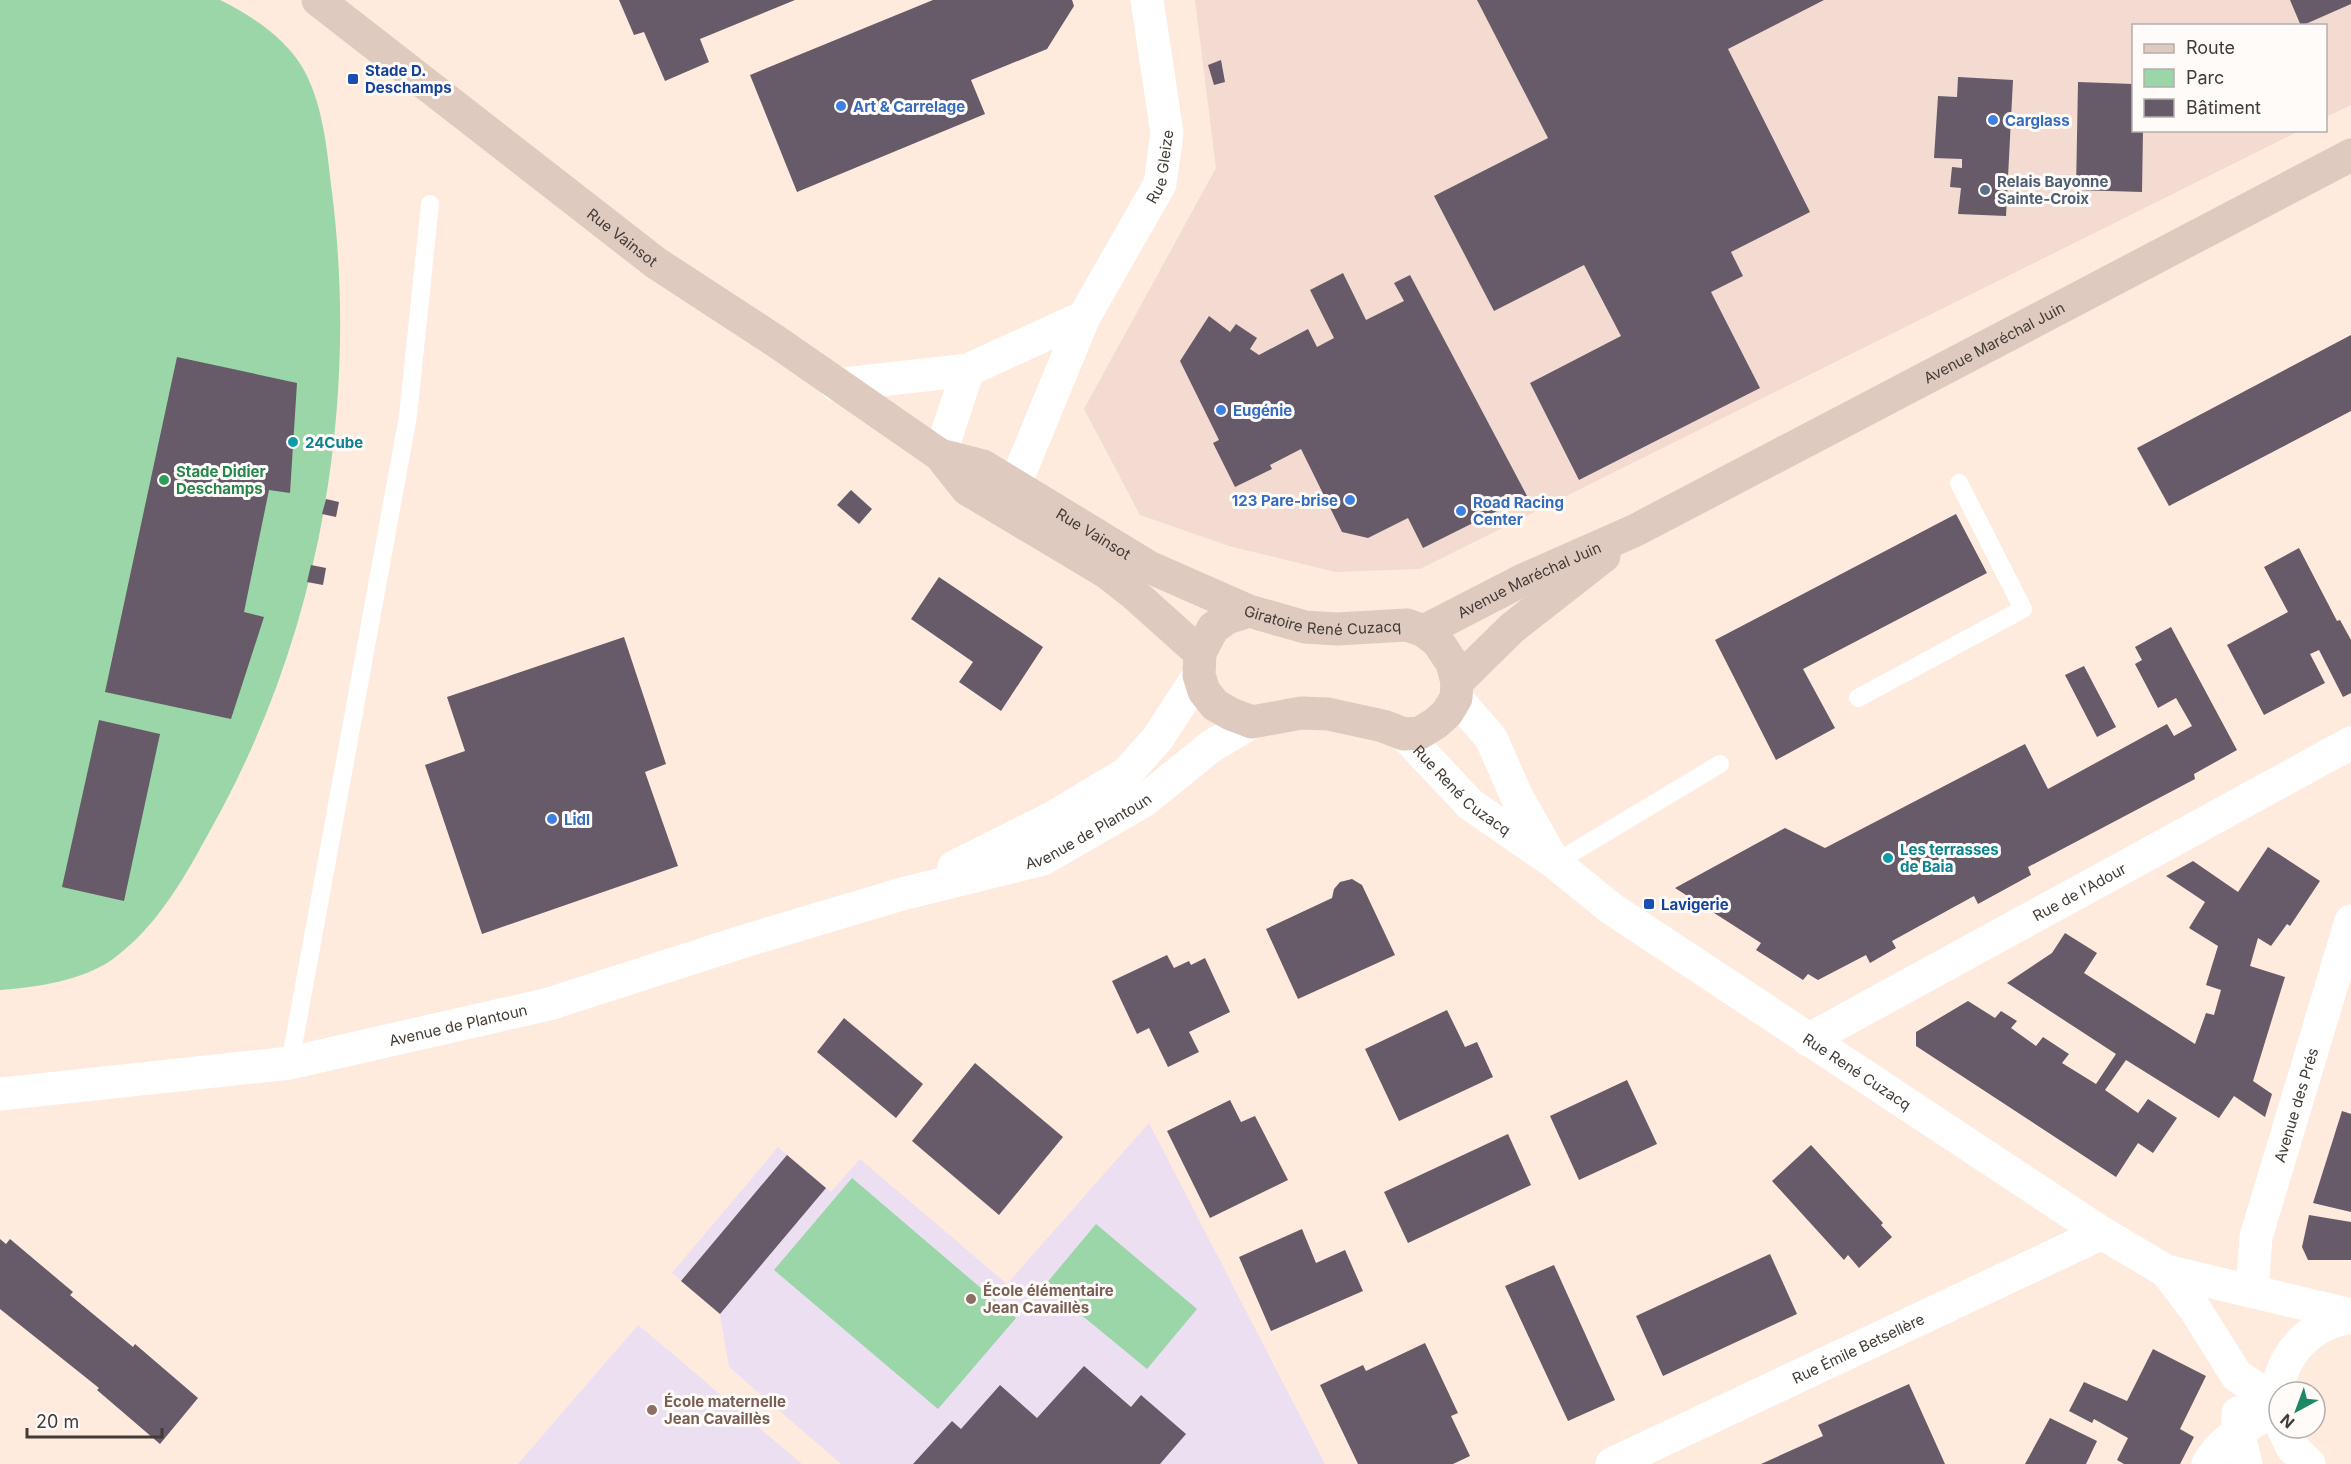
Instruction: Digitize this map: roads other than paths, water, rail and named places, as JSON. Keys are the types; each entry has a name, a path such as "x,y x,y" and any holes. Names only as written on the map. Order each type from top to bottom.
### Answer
{"main road":[{"name":"Rue Vainsot","path":"318,0 656,263 939,455 967,489 1106,572 1133,593 1199,664"},
{"name":"Avenue Maréchal Juin","path":"1424,631 1525,579 1636,530 2351,155"},
{"name":"Rue Vainsot","path":"939,455 983,466 1014,487 1149,567 1249,611"},
{"name":"Avenue Maréchal Juin","path":"1457,690 1512,628 1636,530"},
{"name":"Giratoire René Cuzacq","path":"1199,664 1213,628 1227,618 1249,611 1305,627 1337,629 1407,625 1424,631"},
{"path":"1199,664 1204,691 1215,705 1252,722 1301,713 1328,714 1383,726 1404,734 1420,733 1447,713 1457,690 1452,663 1443,649 1424,631"}],"street":[{"name":"Rue Gleize","path":"1014,487 1084,317 1160,184 1167,133 1147,0"},
{"path":"836,385 968,369 1084,317"},
{"path":"939,455 968,369"},
{"name":"Avenue de Plantoun","path":"902,894 1054,817 1127,773 1158,738 1199,664"},
{"name":"Rue René Cuzacq","path":"1457,690 1491,738 1517,797 1555,863"},
{"name":"Avenue de Plantoun","path":"0,1094 290,1063 549,1004 751,939 902,894 1043,859 1145,800 1210,747 1252,722"},
{"name":"Rue René Cuzacq","path":"1404,734 1470,804 1555,863 1612,909 2102,1233 2166,1271 2351,1316"},
{"name":"Rue de l'Adour","path":"1808,1040 2347,749"},
{"name":"Avenue des Prés","path":"2252,1291 2256,1237 2351,921"},
{"name":"Rue Émile Betsellère","path":"1612,1464 2102,1233"},
{"name":"Rue René Cuzacq","path":"2166,1271 2195,1309 2237,1376 2267,1403"},
{"path":"2279,1380 2286,1360 2299,1343 2315,1329 2351,1316"},
{"path":"2237,1376 2238,1432 2246,1464"},
{"path":"2208,1464 2214,1454 2238,1432 2267,1419"},
{"path":"2289,1440 2292,1447 2309,1464"}],"lane":[{"path":"290,1063 408,416 430,204"},
{"path":"1858,698 2023,609 1959,483"},
{"path":"1555,863 1720,764"}],"place":[{"name":"Stade D. Deschamps","path":"353,79"},
{"name":"Art & Carrelage","path":"841,106"},
{"name":"Carglass","path":"1993,120"},
{"name":"Relais Bayonne Sainte-Croix","path":"1985,190"},
{"name":"Eugénie","path":"1221,410"},
{"name":"24Cube","path":"293,442"},
{"name":"Stade Didier Deschamps","path":"164,480"},
{"name":"123 Pare-brise","path":"1350,500"},
{"name":"Road Racing Center","path":"1461,511"},
{"name":"Lidl","path":"552,819"},
{"name":"Les terrasses de Baia","path":"1888,858"},
{"name":"Lavigerie","path":"1649,904"},
{"name":"École élémentaire Jean Cavaillès","path":"971,1299"},
{"name":"École maternelle Jean Cavaillès","path":"652,1410"}]}
